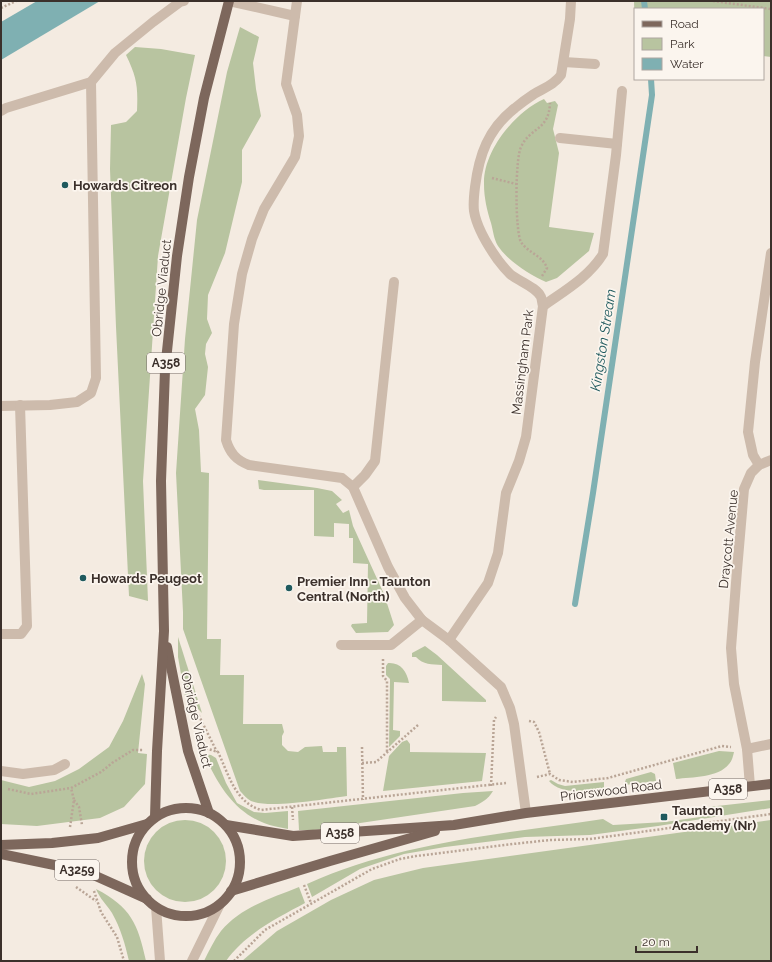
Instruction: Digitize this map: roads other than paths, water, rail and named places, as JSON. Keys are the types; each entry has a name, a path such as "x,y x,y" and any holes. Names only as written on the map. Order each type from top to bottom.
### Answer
{"main road":[{"name":"Obridge Viaduct","path":"155,818 157,751 164,631 161,482 165,370 178,248 189,177 204,98 229,1"},
{"name":"Obridge Viaduct","path":"164,631 188,751 209,813"},
{"name":"Priorswood Road","path":"226,825 290,836 454,825 526,813 771,784"},
{"name":"Priorswood Road","path":"1,854 70,868 88,874 152,903 172,914 189,915 205,912 220,904 231,891 238,875 240,858 236,840 226,825 209,813 191,808 172,809 147,824 138,836 132,863 134,876 140,889 152,903"},
{"name":"Priorswood Road","path":"1,845 52,843 98,838 147,824"},
{"name":"Priorswood Road","path":"231,891 454,825"}],"street":[{"path":"1,111 6,108 91,82 115,53 153,22 180,2 184,1"},
{"path":"229,1 295,16"},
{"path":"297,1 286,84 297,115 299,136 295,157 264,209 252,238 242,274 234,324 226,440 233,456 241,462 249,465 342,478 353,487 388,567 405,598 422,620 450,640 501,687 510,708 514,724 526,813"},
{"path":"571,1 564,62 595,64"},
{"name":"Massingham Park","path":"450,640 488,583 498,553 506,493 519,461 526,437 543,306 541,296 534,288 510,274 488,246 474,212 476,174 486,142 492,132 513,109 534,94 544,90 558,81 564,62"},
{"path":"1,406 77,402 91,393 96,378 91,82"},
{"path":"543,306 574,285 598,262 603,254 622,91"},
{"path":"560,138 617,144"},
{"path":"771,253 755,362 748,432 753,455 759,465 771,460"},
{"path":"353,487 365,475 375,461 394,282"},
{"path":"1,634 21,634 27,626 20,405"},
{"name":"Draycott Avenue","path":"750,786 747,749 734,684 731,648 744,489 751,473 759,465"},
{"path":"341,646 392,645 422,620"},
{"path":"747,749 771,744"},
{"path":"1,772 23,774 54,770 65,764"},
{"path":"152,903 160,961"},
{"path":"192,961 220,904"}],"water":[{"path":"37,1 100,1 1,60 1,22"}],"waterway":[{"name":"Kingston Stream","path":"644,1 645,8"},
{"name":"Kingston Stream","path":"575,604 652,95 651,80"}],"place":[{"name":"Howards Citreon","path":"65,185"},
{"name":"Howards Peugeot","path":"83,578"},
{"name":"Premier Inn - Taunton Central (North)","path":"289,588"},
{"name":"Taunton Academy (Nr)","path":"664,817"}]}
